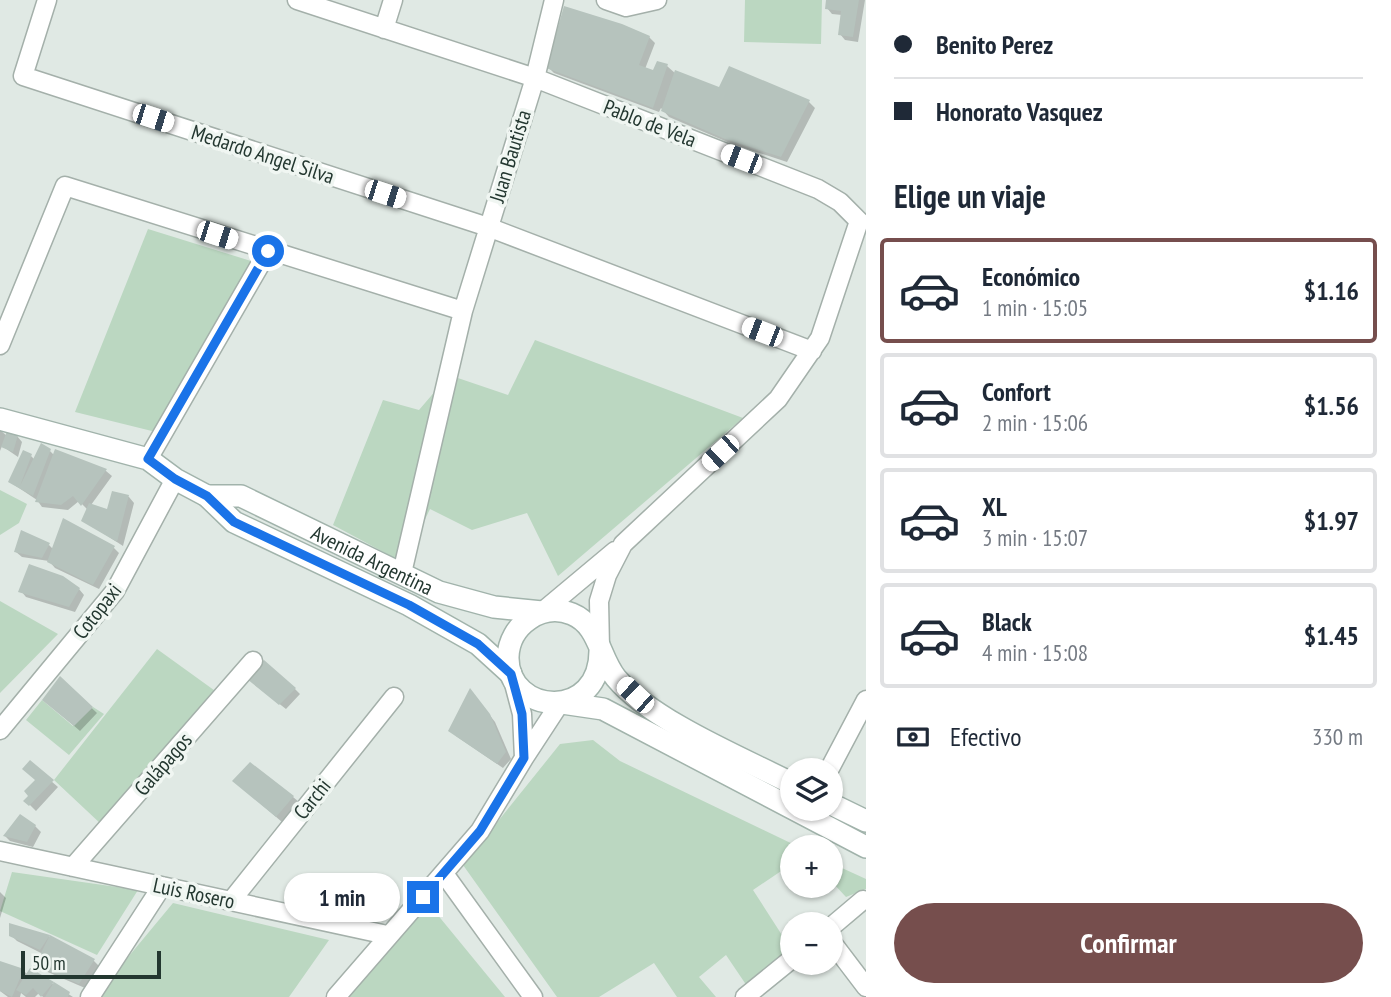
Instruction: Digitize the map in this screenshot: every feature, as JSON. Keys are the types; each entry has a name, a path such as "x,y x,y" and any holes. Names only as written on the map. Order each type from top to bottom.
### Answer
{"main road":[{"name":"Avenida Argentina","path":"0,419 148,459 175,479 207,496 234,522 409,605 478,644 511,674"},
{"name":"Avenida Argentina","path":"207,496 242,496 439,592 494,607 541,612"},
{"path":"780,777 679,726 635,695 615,677 595,634 585,622 572,614 541,612 528,619 517,630 510,643 508,659 511,674 519,687 531,697 545,702 603,709 866,847"},
{"path":"560,703 575,698 592,684 600,663 600,648"},
{"path":"843,810 866,821"}],"street":[{"name":"Medardo Angel Silva","path":"47,0 23,76 488,227 812,351"},
{"name":"Pablo de Vela","path":"298,0 535,78 818,189 840,202 859,221 820,338 779,399 623,544 607,575 599,601 600,648"},
{"path":"384,29 393,0"},
{"name":"Juan Bautista","path":"402,573 463,312 535,78 554,0"},
{"path":"606,0 626,7 657,0"},
{"path":"0,345 65,186 463,312"},
{"path":"148,459 268,251"},
{"name":"Cotopaxi","path":"0,730 115,591 175,479"},
{"path":"541,612 623,544"},
{"name":"Galápagos","path":"73,867 253,660"},
{"path":"511,674 522,714 524,758"},
{"name":"Carchi","path":"231,901 394,697"},
{"path":"835,758 866,700"},
{"path":"336,997 387,935 444,875 480,831 560,703"},
{"name":"Luis Rosero","path":"0,851 387,935"},
{"path":"444,875 533,997"},
{"path":"90,997 162,886"},
{"path":"843,917 863,900"},
{"path":"843,957 866,987"},
{"path":"745,997 780,969"}],"green space":[{"path":"745,0 822,0 821,44 744,42"},
{"path":"148,229 251,261 164,434 75,412"},
{"path":"535,340 743,418 558,576 527,513 472,530 430,509 404,563 333,525 383,400 419,410 449,375 508,395"},
{"path":"0,490 27,504 19,523 0,535"},
{"path":"0,601 58,634 0,693"},
{"path":"157,649 218,693 102,825 54,780"},
{"path":"42,700 73,726 93,707 104,714 69,755 26,720"},
{"path":"593,740 620,761 780,838 780,872 753,890 780,932 780,957 751,992 726,955 699,977 716,997 677,997 654,963 599,997 557,997 463,865 560,744"},
{"path":"843,868 866,879 866,889 846,897 843,894"},
{"path":"12,872 138,890 97,955 0,911"},
{"path":"423,897 505,997 343,997"},
{"path":"173,903 329,940 289,997 95,997"}],"building":[{"path":"826,0 859,0 853,37 838,35 841,11 825,9"},
{"path":"564,6 622,24 650,36 639,65 653,70 657,61 668,64 653,108 546,68"},
{"path":"729,66 810,100 781,157 725,139 661,111 675,70 719,87"},
{"path":"7,431 18,435 13,452 1,447"},
{"path":"41,443 51,449 33,496 8,482 23,450 32,454 20,486"},
{"path":"55,449 107,469 81,506 73,496 61,505 35,502"},
{"path":"112,491 129,495 117,542 81,521 89,503 107,509"},
{"path":"63,518 115,546 93,585 47,562"},
{"path":"21,530 50,543 42,558 14,552"},
{"path":"29,564 63,576 80,588 69,607 18,592"},
{"path":"264,660 296,688 279,705 247,679"},
{"path":"60,676 93,707 74,726 42,700"},
{"path":"470,688 490,714 506,752 497,764 448,731"},
{"path":"30,760 54,780 29,806 23,801 28,796 24,791 35,780 22,769"},
{"path":"250,762 294,796 276,817 232,781"},
{"path":"20,814 36,825 27,842 3,836"},
{"path":"9,923 50,935 40,950 9,936"},
{"path":"50,935 95,959 79,984 35,965"},
{"path":"0,961 24,969 12,997 0,991"},
{"path":"30,968 54,982 41,997 33,988 26,995 16,990"},
{"path":"54,982 70,992 68,997 45,997"}],"route":[{"path":"268,251 148,459 175,479 207,496 234,522 409,605 478,644 511,674 522,714 524,758 480,831 423,897"}]}
